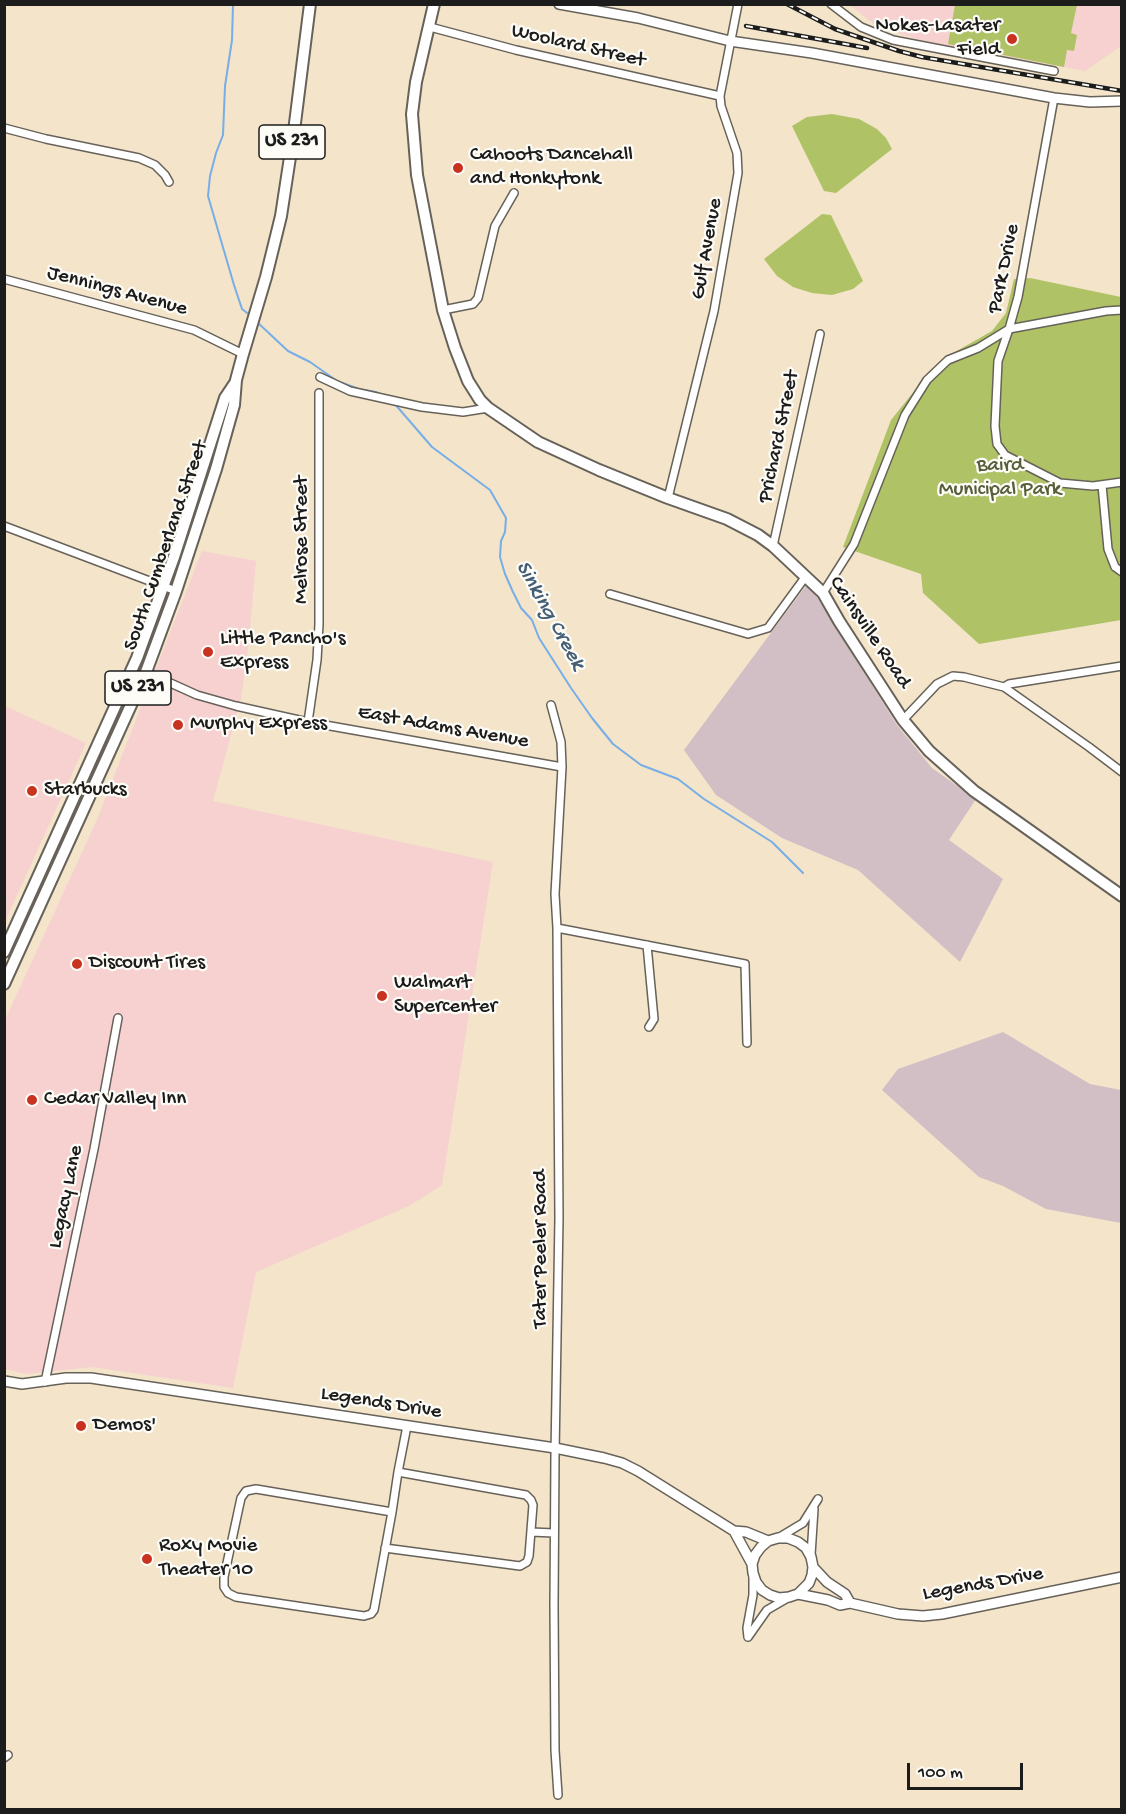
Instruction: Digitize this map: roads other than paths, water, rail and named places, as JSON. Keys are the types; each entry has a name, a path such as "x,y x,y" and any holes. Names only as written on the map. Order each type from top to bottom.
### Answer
{"main road":[{"name":"South Cumberland Street","path":"4,984 146,672 176,591 225,437 234,405 236,380 281,216 310,4"},
{"name":"Cainsville Road","path":"435,4 416,82 412,114 417,179 443,310 468,381 488,408 538,442 599,470 727,519 758,535 773,546 823,593 838,621 903,720 929,751 974,791 1122,896"},
{"name":"South Cumberland Street","path":"4,952 129,675 163,586 225,398 236,380"}],"street":[{"path":"559,4 638,18 730,41 812,53 1054,98 1120,103"},
{"name":"Gulf Avenue","path":"668,498 714,311 738,173 737,153 721,106 720,96 738,4"},
{"path":"831,4 861,27 893,40 1054,71"},
{"name":"Woolard Street","path":"430,27 516,50 720,96"},
{"name":"Park Drive","path":"823,593 854,544 905,415 927,380 948,360 978,348 1009,329 1018,297 1054,98"},
{"path":"4,128 139,158 155,165 165,174 169,182"},
{"path":"443,310 473,304 478,298 495,226 514,193"},
{"name":"Jennings Avenue","path":"4,279 194,330 243,354"},
{"path":"1122,310 1009,329 998,361 995,426 997,444 1005,455 1060,483 1084,486 1122,482"},
{"name":"Prichard Street","path":"773,546 820,334"},
{"path":"320,377 350,391 422,407 463,412 488,408"},
{"name":"Melrose Street","path":"308,722 317,660 319,624 319,393"},
{"path":"1102,485 1108,549 1115,567 1122,572"},
{"path":"4,526 176,591"},
{"path":"610,594 748,634 768,628 806,576"},
{"path":"1004,687 1009,684 1122,666"},
{"name":"East Adams Avenue","path":"146,672 212,700 308,722 562,767"},
{"path":"903,720 937,684 953,676 964,677 1004,687 1122,772"},
{"name":"Tater Peeler Road","path":"551,705 561,742 562,767 555,894 559,1218 554,1533 555,1738 558,1795"},
{"path":"557,928 745,964 747,1043"},
{"path":"647,945 654,1019 649,1027"},
{"name":"Legacy Lane","path":"45,1382 94,1149 118,1018"},
{"name":"Legends Drive","path":"4,1381 22,1384 66,1378 91,1378 555,1448 622,1463 732,1530 773,1539 788,1538 798,1542 806,1548 812,1562 826,1582 845,1594 850,1604"},
{"path":"392,1512 255,1489 246,1491 242,1498 224,1577 224,1587 228,1593 236,1597 364,1616 371,1614 374,1610 392,1512 398,1472 407,1426"},
{"path":"385,1548 520,1566 527,1562 529,1556 532,1504 526,1496 398,1472"},
{"path":"752,1564 761,1547 799,1526 818,1499"},
{"path":"753,1577 748,1637 767,1610 793,1596 809,1583 814,1507"},
{"name":"Legends Drive","path":"732,1530 752,1564 753,1577 762,1590 770,1595 779,1598 793,1596 828,1600 840,1605 850,1604 898,1614 942,1614 1122,1577"},
{"path":"531,1532 554,1533"}],"waterway":[{"name":"Sinking Creek","path":"233,4 223,135 210,176 208,196 242,309 251,316"},
{"name":"Sinking Creek","path":"257,322 288,351 310,362 337,381 382,395"},
{"name":"Sinking Creek","path":"394,403 432,447 490,490 506,518 500,557 513,592 571,688 613,744 641,765 678,779 704,799 772,842 803,873"}],"railway":[{"path":"787,4 835,29 922,57 1122,91"},
{"path":"746,26 867,48"}],"place":[{"name":"Nokes-Lasater Field","path":"1012,39"},
{"name":"Cahoots Dancehall and Honkytonk","path":"458,168"},
{"name":"Little Pancho's Express","path":"208,652"},
{"name":"Murphy Express","path":"178,725"},
{"name":"Starbucks","path":"32,791"},
{"name":"Discount Tires","path":"77,964"},
{"name":"Walmart Supercenter","path":"382,996"},
{"name":"Cedar Valley Inn","path":"32,1100"},
{"name":"Demos'","path":"81,1426"},
{"name":"Roxy Movie Theater 10","path":"147,1559"}],"park label":[{"name":"Baird Municipal Park","path":"1000,479"}]}
